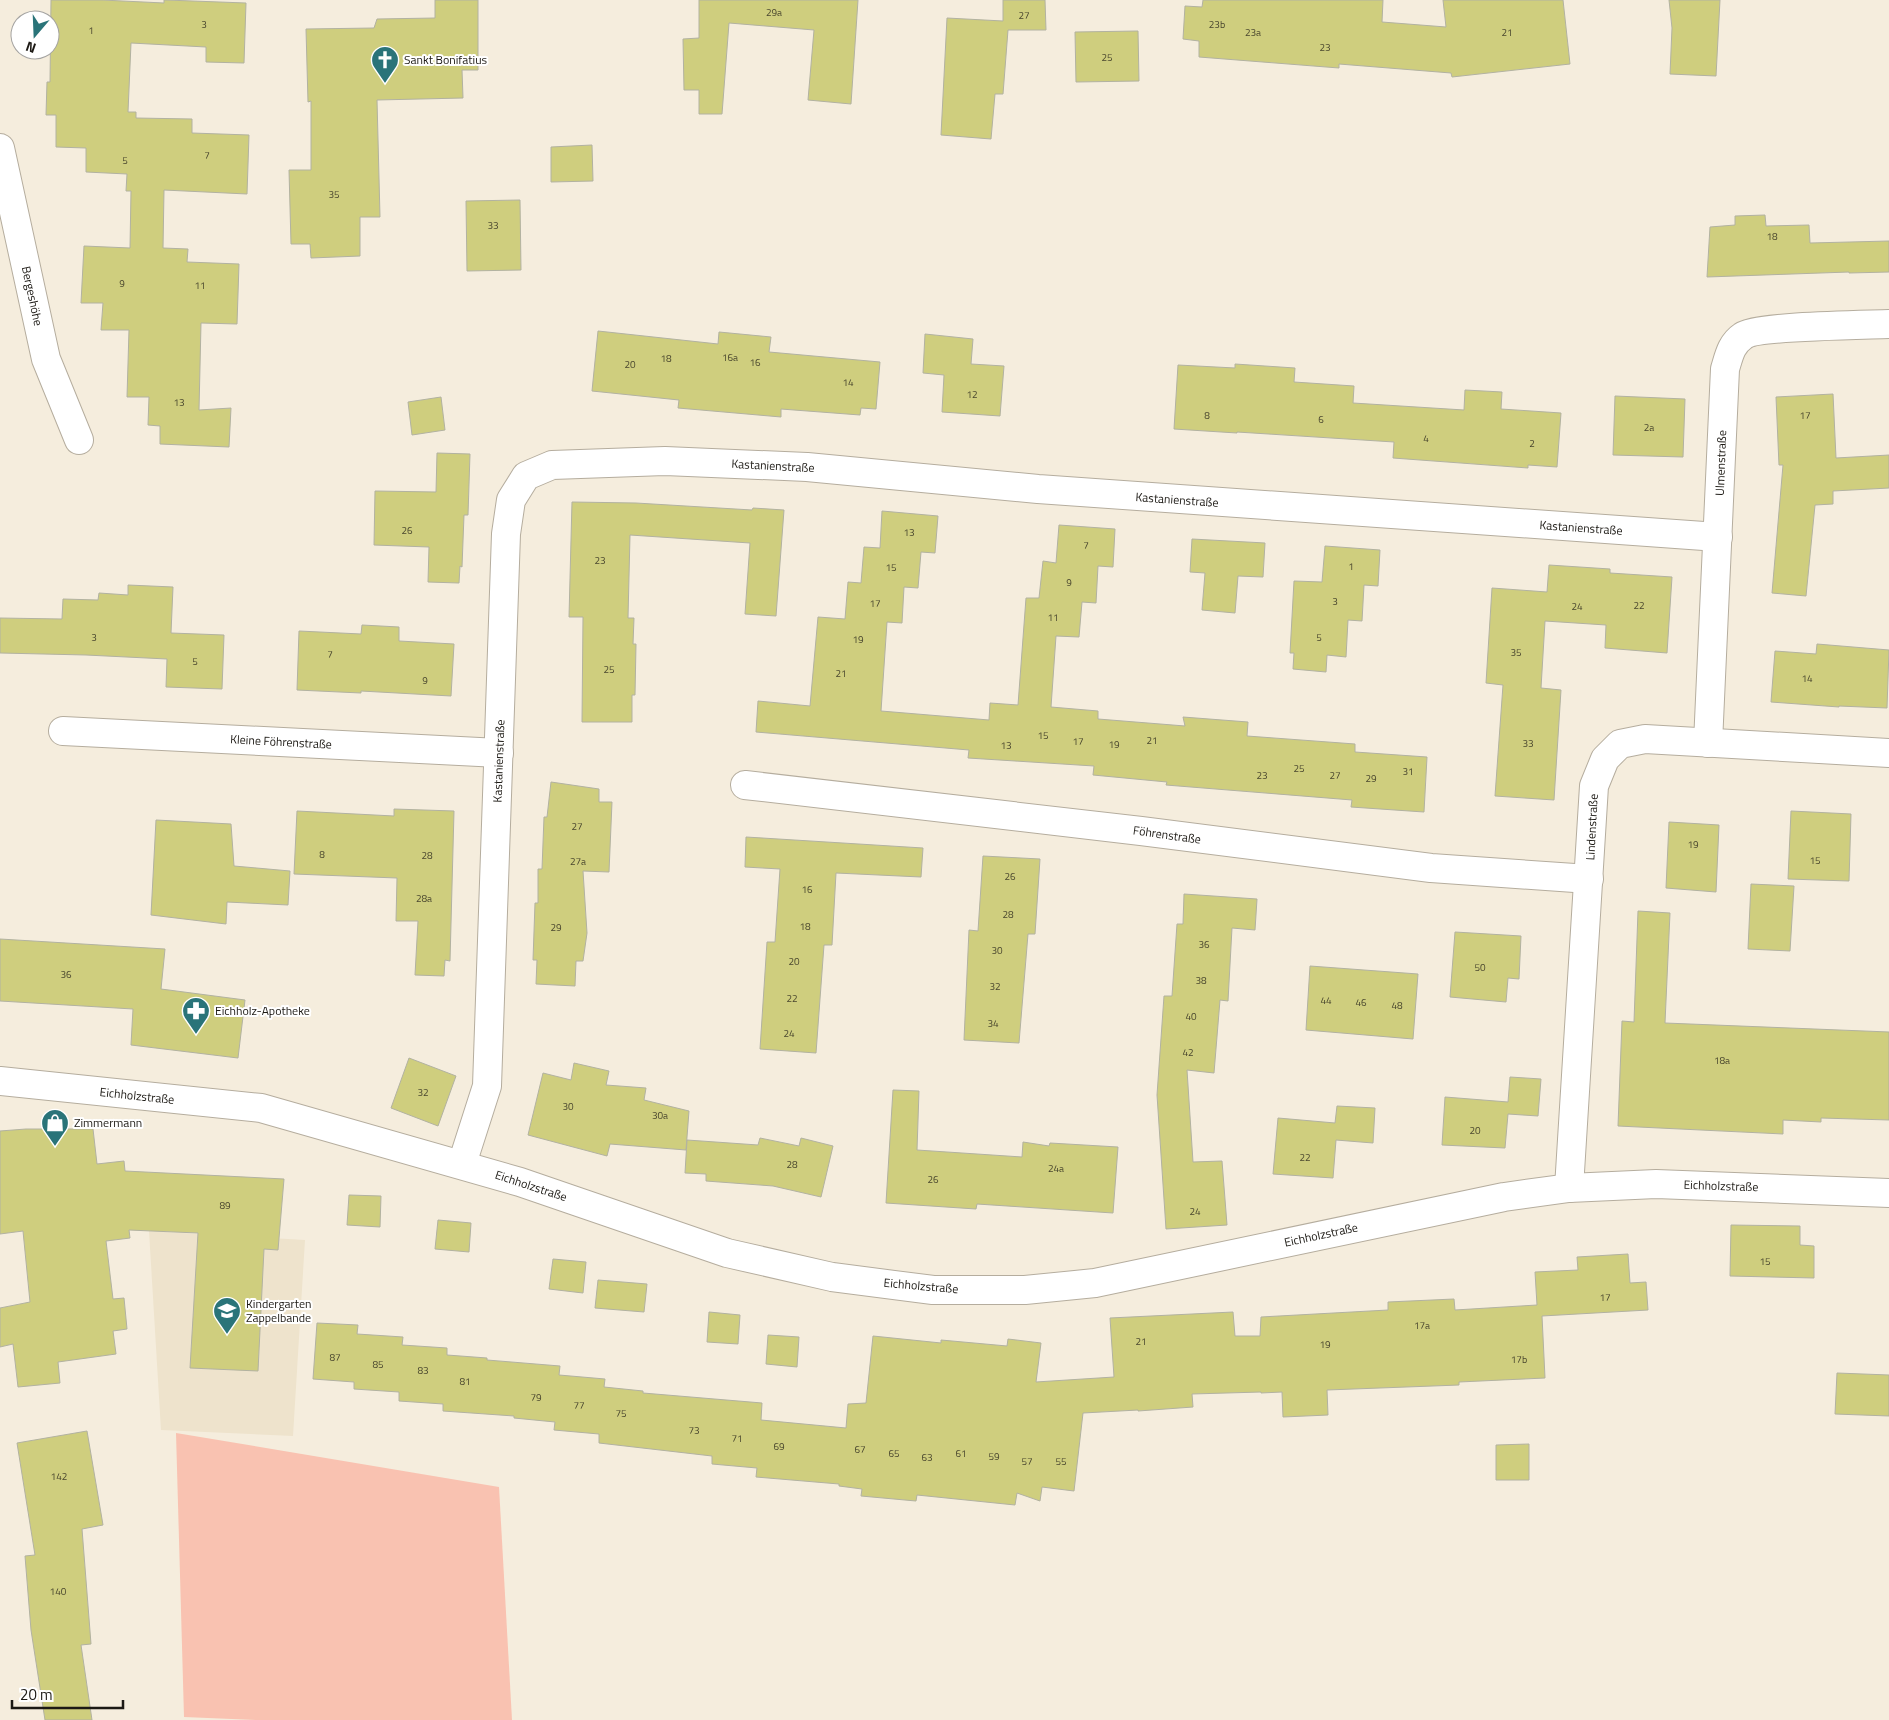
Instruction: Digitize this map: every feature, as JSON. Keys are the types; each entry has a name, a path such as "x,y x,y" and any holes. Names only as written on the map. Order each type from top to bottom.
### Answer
{"street":[{"name":"Bergeshöhe","path":"0,148 46,360 79,440"},
{"name":"Ulmenstraße","path":"1708,743 1725,369 1731,348 1744,335 1766,330 1889,324"},
{"name":"Kastanienstraße","path":"462,1164 487,1086 506,534 510,500 526,476 552,466 665,461 808,467 1048,490 1718,537"},
{"name":"Kleine Föhrenstraße","path":"63,731 499,753"},
{"name":"Lindenstraße","path":"1568,1188 1594,786 1605,759 1620,744 1645,739 1889,753"},
{"name":"Föhrenstraße","path":"745,785 1132,830 1431,868 1589,879"},
{"name":"Eichholzstraße","path":"0,1081 261,1108 520,1182 728,1253 832,1277 934,1290 1025,1290 1095,1283 1504,1197 1568,1188 1656,1184 1889,1193"}],"shaded area":[{"name":"Kindergarten Zappelbande","path":"149,1231 305,1240 293,1436 161,1430"},
{"path":"176,1433 499,1487 512,1720 256,1720 184,1717"}],"building":[{"path":"51,0 164,3 164,0 166,0 246,3 244,63 206,62 206,47 131,43 128,112 136,112 136,118 192,119 192,133 249,135 247,194 164,190 163,248 188,249 187,262 239,264 237,324 201,323 199,410 231,408 229,447 160,444 160,426 148,425 149,397 127,397 129,330 101,330 103,303 81,303 84,246 130,248 131,191 126,191 127,174 86,172 86,148 56,147 56,115 46,115 47,82 50,82 50,60 60,60 60,10 51,10"},
{"path":"435,0 478,0 478,70 462,70 463,98 377,100 380,217 360,217 360,256 311,258 310,244 291,244 289,170 311,170 311,101 308,102 306,29 374,28 377,19 435,18"},
{"path":"699,0 858,0 851,104 808,100 814,30 729,23 722,114 699,114 699,90 684,90 683,39 699,38"},
{"path":"1003,0 1045,0 1046,30 1008,30 1003,94 995,94 991,139 941,135 947,18 1003,21"},
{"path":"1203,0 1383,0 1382,22 1446,27 1443,0 1563,0 1570,64 1452,77 1451,73 1339,64 1339,68 1199,57 1199,41 1183,39 1185,6 1202,7"},
{"path":"1669,0 1720,0 1716,76 1670,74 1672,28"},
{"path":"1138,31 1139,81 1076,82 1075,32"},
{"path":"592,145 593,181 551,182 551,147"},
{"path":"520,200 521,270 467,271 466,201"},
{"path":"1765,215 1766,226 1809,225 1810,243 1889,241 1889,272 1707,277 1710,227 1735,225 1735,216"},
{"path":"598,331 718,344 719,332 771,337 769,352 880,362 876,409 861,408 860,415 781,409 781,417 678,408 679,400 592,391"},
{"path":"925,334 973,339 971,364 1004,366 1000,416 942,412 944,375 923,373"},
{"path":"1235,364 1295,368 1294,382 1354,386 1353,403 1464,410 1465,390 1502,392 1501,409 1561,413 1557,467 1528,465 1528,468 1393,458 1394,442 1174,429 1178,365 1235,368"},
{"path":"1833,394 1836,458 1889,455 1889,488 1833,491 1833,504 1815,505 1806,596 1772,593 1783,465 1779,465 1776,397"},
{"path":"1615,396 1685,399 1683,457 1613,455"},
{"path":"441,397 445,430 412,435 408,402"},
{"path":"437,453 470,454 468,515 464,515 462,567 460,566 459,583 428,582 429,547 374,545 375,491 436,492"},
{"path":"572,502 784,510 776,616 745,614 750,543 630,535 628,618 634,618 633,644 636,644 635,695 632,695 632,722 582,722 583,617 569,617"},
{"path":"882,511 938,516 935,553 921,552 918,588 904,587 902,623 887,622 881,711 989,720 990,703 1018,705 1026,598 1039,598 1043,561 1056,563 1059,525 1115,529 1113,567 1098,566 1096,603 1082,602 1079,637 1056,636 1051,707 1098,711 1098,719 1185,726 1183,717 1248,722 1247,736 1355,744 1355,752 1427,757 1424,812 1351,807 1352,800 1166,785 1167,782 1093,775 1094,766 968,758 969,750 756,732 758,701 810,706 818,617 845,619 848,582 861,583 864,547 880,548"},
{"path":"1192,539 1265,543 1263,577 1238,576 1235,613 1202,610 1205,573 1190,572"},
{"path":"1325,546 1380,550 1378,586 1364,585 1362,621 1348,620 1346,657 1327,655 1326,672 1293,669 1294,653 1290,653 1294,581 1322,582"},
{"path":"1549,565 1610,569 1610,573 1672,577 1667,653 1605,648 1606,625 1545,621 1541,688 1561,690 1554,800 1495,796 1503,685 1486,683 1492,588 1547,592"},
{"path":"128,585 173,587 171,633 224,635 222,689 166,687 167,659 0,653 0,618 62,619 63,599 98,600 99,593 128,595"},
{"path":"362,625 399,627 399,641 454,644 451,696 297,690 299,631 361,634"},
{"path":"1817,644 1889,650 1887,708 1771,702 1775,651 1816,654"},
{"path":"551,782 599,789 599,802 612,802 609,872 583,871 587,933 583,961 576,961 575,986 536,984 537,960 533,960 535,903 538,903 538,869 542,869 544,817 547,817"},
{"path":"394,809 454,811 450,961 445,960 444,976 415,975 418,921 396,921 397,878 294,874 297,811 394,816"},
{"path":"1791,811 1851,814 1849,881 1788,879"},
{"path":"156,820 231,824 234,866 290,871 288,905 227,902 226,924 151,915"},
{"path":"1669,822 1719,825 1716,892 1666,888"},
{"path":"746,837 923,848 921,877 836,873 832,945 824,945 816,1053 760,1049 767,942 775,942 780,869 745,867"},
{"path":"983,856 1040,859 1035,934 1028,934 1019,1043 964,1040 969,930 978,931"},
{"path":"1751,884 1794,886 1790,951 1748,949"},
{"path":"1184,894 1257,899 1255,930 1232,928 1228,1001 1220,1000 1214,1073 1187,1070 1193,1162 1222,1161 1227,1225 1166,1229 1157,1095 1164,996 1172,996 1177,924 1183,924"},
{"path":"1638,911 1670,913 1665,1023 1889,1032 1889,1120 1821,1118 1821,1122 1783,1120 1783,1134 1618,1126 1622,1021 1634,1022"},
{"path":"1455,932 1521,936 1519,979 1508,978 1506,1002 1450,997"},
{"path":"0,939 165,949 161,989 245,1000 238,1058 131,1045 133,1009 0,1001"},
{"path":"1310,966 1418,974 1413,1039 1306,1030"},
{"path":"409,1058 456,1076 438,1126 391,1108"},
{"path":"574,1063 609,1071 606,1085 646,1088 644,1100 689,1111 686,1150 610,1144 607,1156 528,1135 543,1073 571,1080"},
{"path":"1510,1077 1541,1079 1538,1116 1508,1114 1505,1148 1442,1145 1445,1097 1508,1102"},
{"path":"893,1090 919,1091 917,1150 1022,1157 1023,1142 1049,1146 1050,1143 1118,1147 1113,1213 977,1204 976,1209 886,1203"},
{"path":"1337,1106 1375,1108 1373,1143 1336,1140 1333,1178 1273,1174 1278,1118 1335,1123"},
{"path":"93,1129 97,1164 124,1161 125,1171 284,1179 278,1250 264,1249 258,1371 190,1368 198,1233 129,1230 130,1238 106,1241 113,1299 124,1298 127,1329 113,1331 116,1354 58,1362 60,1383 18,1387 13,1344 0,1347 0,1308 30,1302 23,1231 0,1234 0,1131"},
{"path":"760,1138 799,1146 801,1138 833,1146 821,1197 773,1186 706,1181 706,1174 685,1173 687,1140 758,1145"},
{"path":"349,1195 381,1196 380,1227 347,1225"},
{"path":"438,1220 471,1223 469,1252 435,1249"},
{"path":"1731,1225 1800,1226 1800,1245 1814,1246 1814,1278 1730,1276"},
{"path":"1628,1254 1630,1283 1646,1282 1648,1310 1542,1316 1545,1378 1459,1382 1459,1385 1327,1390 1328,1415 1283,1417 1282,1392 1192,1394 1193,1407 1083,1413 1074,1491 1042,1487 1040,1501 1017,1493 1015,1505 917,1495 916,1501 861,1496 862,1489 839,1486 839,1484 756,1477 757,1468 712,1464 712,1456 599,1443 599,1434 554,1430 555,1422 514,1418 514,1416 443,1411 443,1404 399,1401 399,1392 354,1389 354,1382 313,1379 317,1323 358,1325 357,1334 403,1337 402,1345 447,1348 447,1355 560,1366 559,1375 605,1379 604,1387 643,1391 643,1393 762,1403 761,1420 846,1428 848,1404 866,1403 873,1336 941,1343 941,1340 1007,1346 1008,1339 1041,1343 1036,1382 1114,1377 1110,1318 1233,1312 1235,1336 1260,1336 1261,1317 1388,1310 1388,1302 1454,1299 1455,1310 1537,1305 1535,1272 1578,1270 1577,1257"},
{"path":"553,1259 586,1262 583,1293 549,1289"},
{"path":"598,1280 647,1284 644,1312 595,1308"},
{"path":"709,1312 740,1315 738,1344 707,1342"},
{"path":"768,1335 799,1337 797,1367 766,1364"},
{"path":"1837,1373 1889,1375 1889,1416 1835,1414"},
{"path":"87,1431 103,1525 82,1529 91,1644 81,1645 92,1720 45,1720 31,1630 25,1556 35,1555 17,1443"},
{"path":"1529,1444 1529,1480 1496,1480 1496,1445"}],"place":[{"name":"Sankt Bonifatius","path":"385,84"},
{"name":"Eichholz-Apotheke","path":"196,1035"},
{"name":"Zimmermann","path":"55,1147"},
{"name":"Kindergarten Zappelbande","path":"227,1335"}]}
